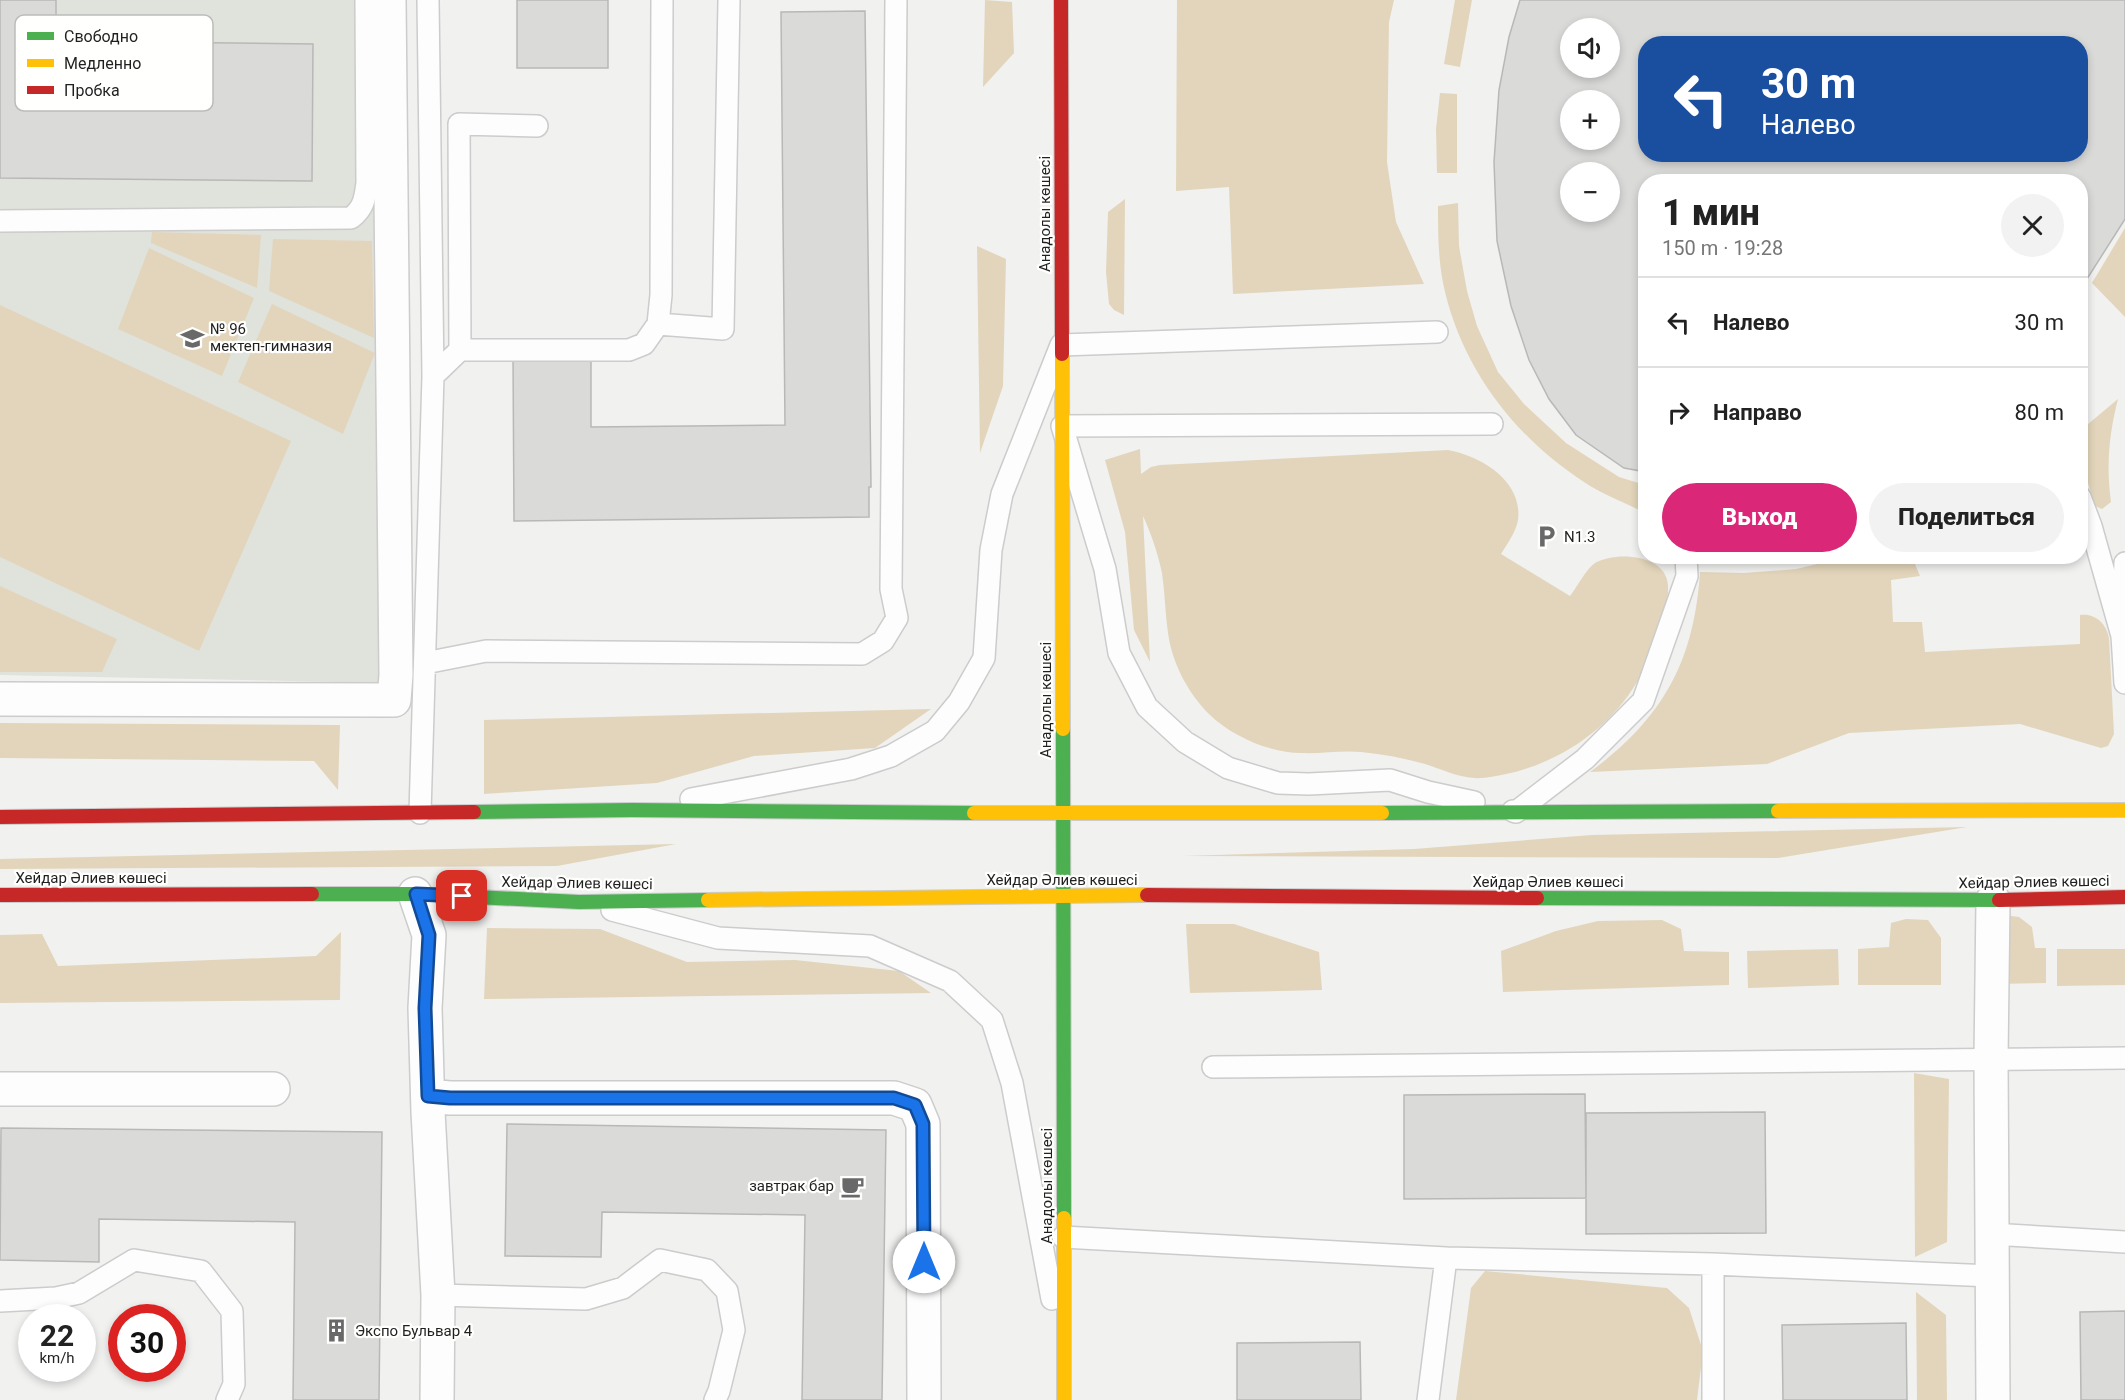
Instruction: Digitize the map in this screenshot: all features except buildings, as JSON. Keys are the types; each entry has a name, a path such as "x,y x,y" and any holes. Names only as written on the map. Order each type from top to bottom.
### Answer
{"street":[{"path":"0,699 394,700 396,675 388,0"},
{"name":"Анадолы көшесі","path":"1061,0 1064,1400"},
{"path":"0,817 632,810 1177,814 2125,810"},
{"path":"416,894 429,935 425,1008 438,1295 437,1400"},
{"name":"Хейдар Әлиев көшесі","path":"0,895 416,894 579,902 1063,895 1994,900 2125,897"},
{"path":"1993,1400 1991,1059 1994,900"},
{"path":"0,1089 273,1089"},
{"path":"428,1096 450,1098 894,1098 915,1105 923,1124 924,1400"}],"lane":[{"path":"0,221 351,218 360,211 365,200 367,183 366,0"},
{"path":"420,813 433,376 428,0"},
{"path":"433,376 460,350 629,350 644,344 658,324 661,295 662,0"},
{"path":"658,324 723,329 729,0"},
{"path":"425,663 486,651 862,654 883,641 897,618 891,590 896,0"},
{"path":"460,350 459,124 537,126"},
{"path":"632,810 851,769 891,756 935,731 959,702 984,658 991,550 1002,494 1062,345 1437,332"},
{"path":"1492,424 1062,426 1104,569 1119,653 1147,706 1185,742 1228,768 1278,783 1309,784 1390,780 1428,792 1516,812 1585,759 1643,701 1687,576 1686,564"},
{"path":"2088,518 2122,636"},
{"path":"2125,563 2122,636 2125,683"},
{"path":"579,902 718,939 870,946 950,981 992,1020 1012,1083 1064,1359"},
{"path":"1213,1067 2125,1058"},
{"path":"1991,1234 2125,1242"},
{"path":"1063,1238 1446,1258 1713,1264 1991,1276"},
{"path":"1428,1400 1446,1258"},
{"path":"0,1301 56,1298 79,1293 134,1260 201,1271 232,1311 234,1384 227,1400"},
{"path":"438,1295 586,1299 622,1288 660,1260 707,1270 727,1291 734,1330 715,1400"},
{"path":"1713,1264 1713,1400"}],"shaded area":[{"name":"№ 96 мектеп-гимназия","path":"0,0 381,0 387,683 0,675"},
{"path":"985,0 1012,2 1014,53 983,87"},
{"path":"1177,0 1394,0 1389,22 1387,162 1396,222 1424,284 1233,294 1229,187 1176,191"},
{"path":"1455,0 1472,0 1460,67 1444,64"},
{"path":"1440,93 1457,94 1457,173 1437,173 1436,129"},
{"path":"1125,199 1124,315 1114,310 1109,304 1106,272 1108,212"},
{"path":"1458,203 1459,246 1467,291 1477,326 1498,372 1524,404 1566,443 1619,477 1638,483 1638,509 1584,482 1536,445 1496,400 1479,375 1465,349 1445,292 1438,238 1438,206"},
{"path":"2125,228 2125,317 2092,283"},
{"path":"152,232 261,235 257,288 151,243"},
{"path":"273,239 372,241 374,338 269,291"},
{"path":"977,246 1006,259 1003,386 980,453"},
{"path":"149,248 254,298 222,376 118,329"},
{"path":"272,304 375,353 343,434 238,382"},
{"path":"0,305 291,441 199,651 0,557"},
{"path":"2118,399 2109,450 2111,502 2102,509 2095,506 2088,483 2088,424"},
{"path":"1140,449 1141,474 1151,467 1160,465 1448,450 1461,453 1474,458 1497,473 1514,493 1518,506 1518,520 1501,554 1570,596 1591,566 1604,559 1638,558 1638,564 1654,564 1665,575 1668,585 1664,619 1642,673 1631,692 1617,709 1602,725 1567,750 1527,768 1482,778 1468,777 1385,755 1277,750 1252,742 1218,722 1201,706 1182,677 1170,644 1160,566 1143,516 1150,662 1134,630 1125,532 1105,460"},
{"path":"1817,564 1915,564 1920,576 1891,580 1893,622 1922,622 1925,652 2080,644 2080,615 2095,617 2105,628 2109,638 2114,734 2108,746 2101,748 2020,724 1849,733 1767,764 1590,772 1637,731 1670,686 1691,634 1700,572 1744,573 1796,569"},
{"path":"0,586 117,639 102,672 0,672"},
{"path":"931,709 875,748 754,756 657,783 484,794 484,720"},
{"path":"0,723 340,725 338,790 314,761 0,758"},
{"path":"1967,827 1778,858 1183,856 1414,849 1592,835"},
{"path":"676,844 557,866 0,869 0,859"},
{"path":"1996,914 2019,917 2032,927 2035,948 2046,948 2046,983 1992,984"},
{"path":"1906,919 1928,920 1941,938 1941,985 1858,985 1858,949 1889,947 1891,923"},
{"path":"1662,920 1681,929 1684,951 1729,952 1729,985 1503,992 1501,951 1556,931 1598,921"},
{"path":"1186,924 1234,924 1319,952 1322,990 1190,993"},
{"path":"487,928 600,929 687,962 795,960 899,971 931,993 484,999"},
{"path":"341,932 340,1000 0,1003 0,935 42,934 58,966 316,956"},
{"path":"1838,949 1839,985 1748,988 1747,951"},
{"path":"2057,949 2125,949 2125,985 2057,986"},
{"path":"1914,1073 1949,1079 1947,1242 1915,1257"},
{"path":"1485,1271 1667,1288 1689,1308 1703,1351 1697,1400 1456,1400 1471,1288"},
{"path":"1916,1292 1946,1315 1947,1400 1917,1400"}],"traffic: fast":[{"path":"1063,729 1064,1218"},
{"path":"474,812 632,810 974,813"},
{"path":"1382,813 1778,811"},
{"path":"312,894 415,894 579,902 708,900"},
{"path":"1537,898 1999,900"}],"traffic: slow":[{"path":"1062,354 1063,729"},
{"path":"1778,811 2125,810"},
{"path":"974,813 1382,813"},
{"path":"708,900 1147,895"},
{"path":"1064,1218 1064,1400"}],"traffic: jam":[{"path":"1061,0 1062,354"},
{"path":"0,817 474,812"},
{"path":"0,895 312,894"},
{"path":"1147,895 1537,898"},
{"path":"1999,900 2125,897"}],"place":[{"name":"№ 96 мектеп-гимназия","path":"192,338"},
{"name":"N1.3","path":"1546,537"},
{"name":"завтрак бар","path":"852,1186"},
{"name":"Экспо Бульвар 4","path":"337,1331"}],"route":[{"path":"462,896 416,894 429,935 425,1008 428,1096 450,1098 894,1098 915,1105 923,1124 924,1262"}]}
